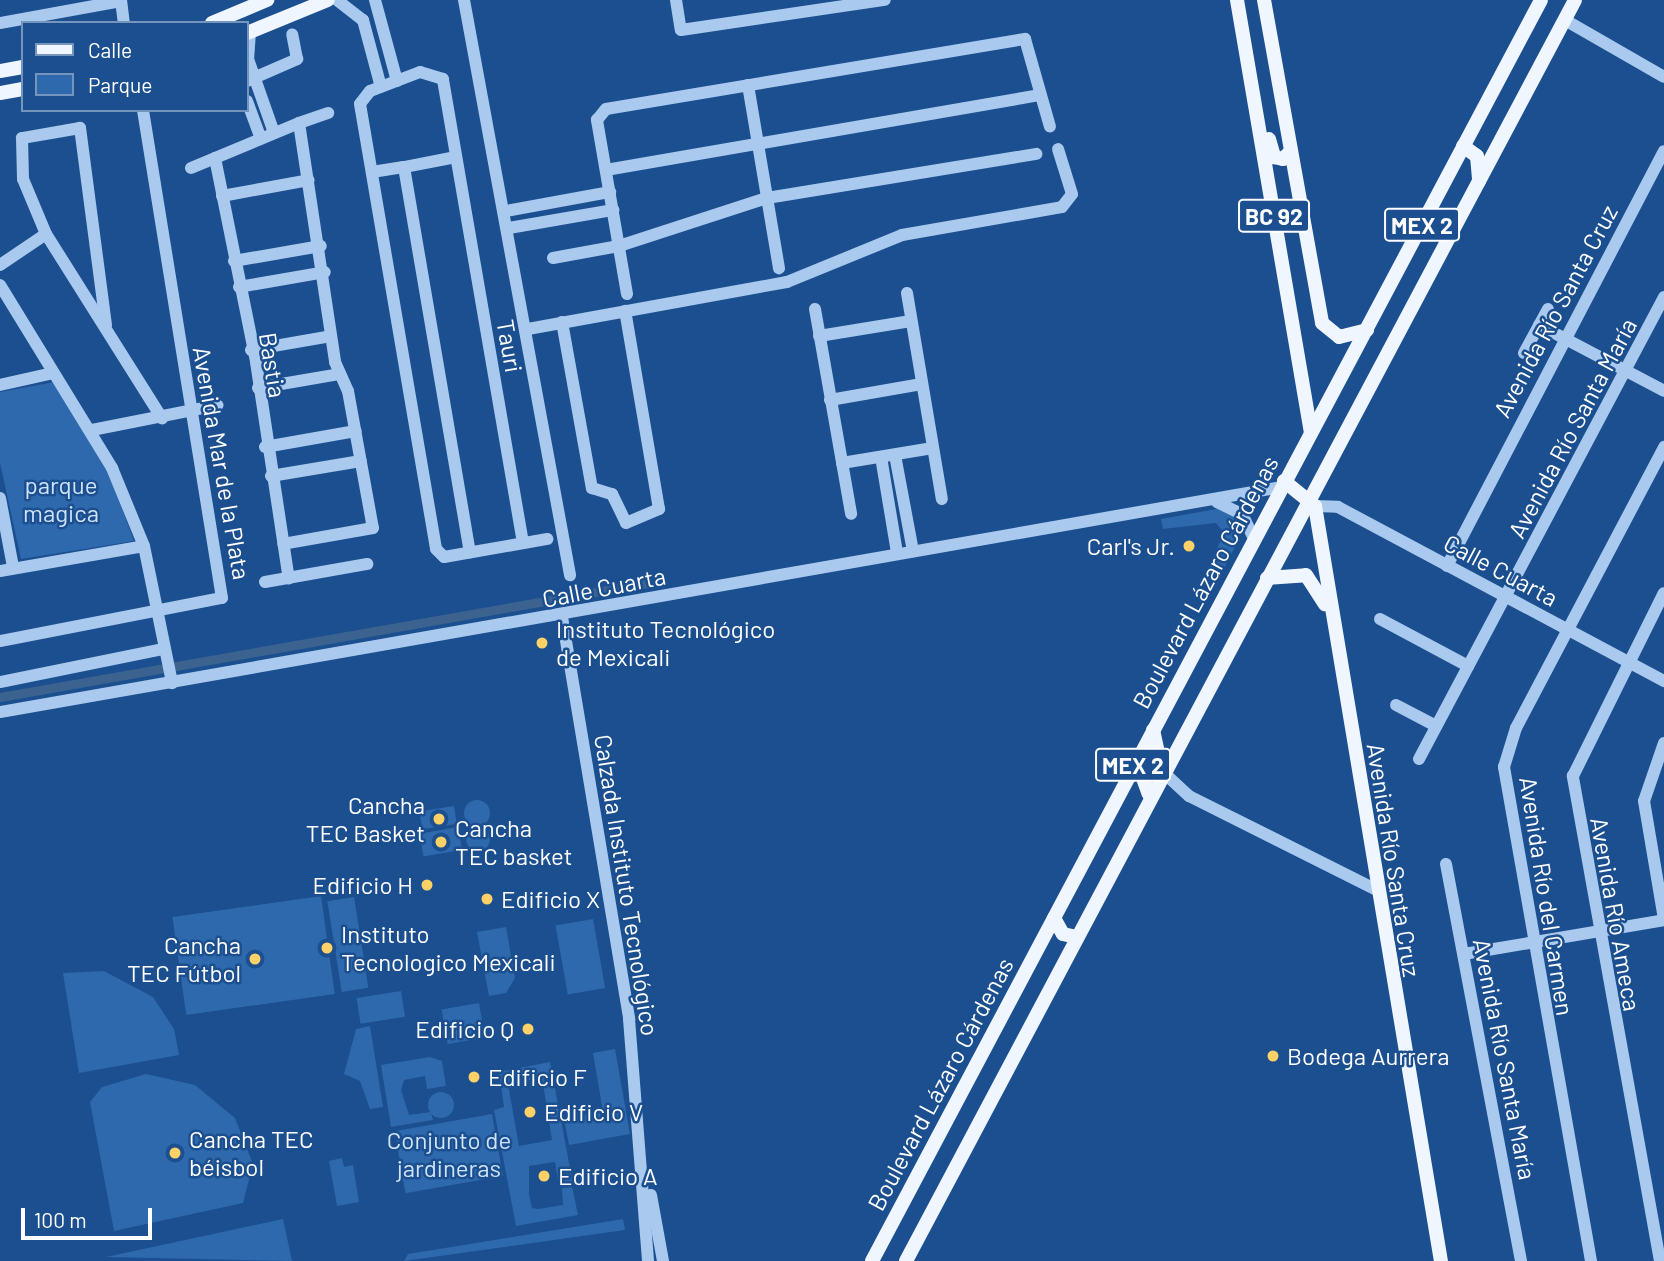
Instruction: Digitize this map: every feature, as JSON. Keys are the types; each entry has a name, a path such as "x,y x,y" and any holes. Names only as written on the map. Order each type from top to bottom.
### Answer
{"main road":[{"path":"217,21 267,0"},
{"path":"249,32 328,0"},
{"name":"BC 92","path":"1237,0 1311,433"},
{"name":"BC 92","path":"1264,0 1322,323 1335,336 1367,330"},
{"name":"Boulevard Lázaro Cárdenas","path":"872,1261 1541,0"},
{"name":"MEX 2","path":"906,1261 1149,793 1267,578 1313,502 1575,0"},
{"path":"0,71 21,66"},
{"path":"1251,86 1261,95 1274,157 1283,159 1291,151"},
{"path":"0,93 21,89"},
{"path":"1463,146 1477,156 1479,183"},
{"path":"1283,484 1313,502"},
{"name":"Avenida Río Santa Cruz","path":"1313,502 1375,889 1441,1261"},
{"path":"1267,578 1293,573 1312,579 1334,627"},
{"path":"1153,729 1162,771"},
{"path":"1136,759 1149,793"},
{"path":"1054,918 1063,934 1076,937"}],"street":[{"path":"337,0 363,19 381,87"},
{"path":"374,0 397,81 381,87 360,104 436,550 444,557 547,539"},
{"path":"464,0 528,329 570,575"},
{"path":"676,0 681,30 819,3 885,0"},
{"path":"0,23 56,6 121,1 124,21"},
{"path":"1564,20 1664,78"},
{"path":"367,34 382,29"},
{"path":"249,32 251,80 268,136"},
{"path":"251,80 297,59 292,34"},
{"path":"627,294 597,120 606,109 1026,38 1038,95 1050,127"},
{"name":"Tauri","path":"397,81 426,71 441,76 523,543"},
{"path":"748,85 779,268"},
{"path":"606,170 1038,95"},
{"path":"248,103 268,136"},
{"name":"Avenida Mar de la Plata","path":"0,641 157,610 214,602 223,594 143,112"},
{"path":"191,167 328,113"},
{"path":"283,544 373,528 356,431 331,336 325,272 299,123"},
{"path":"106,324 80,128 19,140 23,179 46,234 106,324 162,418"},
{"path":"528,329 787,282 902,235 1062,207 1072,194 1058,149"},
{"name":"Avenida Río Santa Cruz","path":"1447,566 1664,151"},
{"path":"553,258 619,246 767,198 1036,154"},
{"path":"372,172 456,157"},
{"name":"Bastia","path":"215,158 258,388 265,447 289,579"},
{"path":"404,167 470,552"},
{"path":"222,196 309,180"},
{"path":"506,211 610,192"},
{"path":"509,228 613,210"},
{"path":"0,265 46,234"},
{"path":"234,261 321,246"},
{"path":"239,287 325,272"},
{"path":"0,285 53,373 92,430 144,546 171,678"},
{"path":"907,293 942,499"},
{"name":"Avenida Río Santa María","path":"1419,759 1507,598 1664,297"},
{"path":"815,309 851,514"},
{"path":"1524,353 1548,309"},
{"path":"562,322 592,488 612,494 626,523 659,509 625,311"},
{"path":"819,337 911,321"},
{"path":"1539,326 1664,391"},
{"path":"251,350 331,336"},
{"path":"0,385 53,373"},
{"path":"258,388 339,374"},
{"path":"830,400 922,384"},
{"path":"92,430 191,413 218,405"},
{"path":"265,447 356,431"},
{"name":"Avenida Río del Carmen","path":"1591,1261 1531,943 1504,767 1516,728 1664,447"},
{"path":"842,463 933,448"},
{"path":"895,455 913,551"},
{"path":"881,457 897,553"},
{"path":"271,476 361,461"},
{"name":"Calle Cuarta","path":"0,712 171,678 562,617 897,553 1216,502 1283,484"},
{"path":"0,498 6,569 144,546"},
{"path":"1216,502 1242,514 1254,539"},
{"name":"Calle Cuarta","path":"1313,502 1338,507 1664,681"},
{"path":"265,582 367,565"},
{"name":"Avenida Río Ameca","path":"1660,1261 1597,931 1573,776 1664,593"},
{"name":"Calzada Instituto Tecnológico","path":"562,617 626,1004 644,1160 663,1261"},
{"path":"1380,619 1468,666"},
{"path":"0,682 165,652"},
{"path":"1396,705 1436,726"},
{"path":"1464,954 1664,919 1644,801 1664,743"},
{"path":"1162,771 1189,796 1375,889"},
{"name":"Avenida Río Santa María","path":"1446,864 1521,1261"},
{"name":"Calzada Instituto Tecnológico","path":"644,1160 648,1261"}],"green space":[{"name":"parque magica","path":"55,382 105,463 134,541 21,559 0,463 0,392"},
{"path":"1222,508 1239,516 1244,529 1218,580 1206,573 1224,533 1216,523 1163,529 1161,519"},
{"path":"477,800 486,804 490,813 486,822 477,826 468,822 464,813 468,804"},
{"name":"Cancha TEC Basket","path":"454,806 457,824 422,829 419,811"},
{"name":"Cancha TEC basket","path":"458,827 462,850 424,856 420,834"},
{"path":"478,827 489,834 490,839 483,850 478,851 467,844 466,839 473,828"},
{"name":"Cancha TEC Fútbol","path":"321,896 335,994 186,1015 172,917"},
{"path":"354,897 368,988 342,992 327,901"},
{"path":"593,919 605,988 568,995 556,926"},
{"path":"506,927 515,978 506,993 489,996 477,932"},
{"name":"Cancha TEC béisbol","path":"104,971 153,997 174,1029 179,1055 79,1073 63,973"},
{"path":"401,991 405,1017 361,1024 357,998"},
{"path":"479,1003 485,1037 448,1044 442,1010"},
{"path":"370,1026 383,1107 370,1109 360,1081 344,1074 356,1029"},
{"path":"615,1049 630,1134 569,1145 564,1119 603,1112 593,1053"},
{"path":"430,1057 442,1061 446,1086 427,1089 425,1076 404,1080 401,1090 409,1115 431,1112 433,1120 391,1127 381,1065"},
{"path":"550,1062 573,1184 559,1187 555,1162 529,1166 529,1194 532,1208 563,1205 562,1188 572,1186 578,1215 516,1226 494,1110 504,1107 499,1072","holes":["542,1078 552,1140 519,1146 508,1084"]},
{"name":"Cancha TEC béisbol","path":"146,1074 195,1085 235,1118 253,1164 243,1203 114,1231 90,1102 102,1087"},
{"path":"441,1092 450,1096 454,1105 450,1114 441,1118 432,1114 428,1105 432,1096"},
{"name":"Conjunto de jardineras","path":"492,1114 503,1176 405,1193 395,1131"},
{"path":"342,1158 344,1167 353,1165 359,1202 337,1206 329,1161"},
{"path":"283,1219 292,1261 106,1257"},
{"path":"623,1219 625,1230 404,1261 408,1254"}],"waterway":[{"path":"0,697 647,583"}],"place":[{"name":"Carl's Jr.","path":"1189,546"},
{"name":"Instituto Tecnológico de Mexicali","path":"542,643"},
{"name":"Cancha TEC Basket","path":"439,819"},
{"name":"Cancha TEC basket","path":"441,842"},
{"name":"Edificio H","path":"427,885"},
{"name":"Edificio X","path":"487,899"},
{"name":"Instituto Tecnologico Mexicali","path":"327,948"},
{"name":"Cancha TEC Fútbol","path":"255,959"},
{"name":"Edificio Q","path":"528,1029"},
{"name":"Bodega Aurrera","path":"1273,1056"},
{"name":"Edificio F","path":"474,1077"},
{"name":"Edificio V","path":"530,1112"},
{"name":"Cancha TEC béisbol","path":"175,1153"},
{"name":"Edificio A","path":"544,1176"}]}
